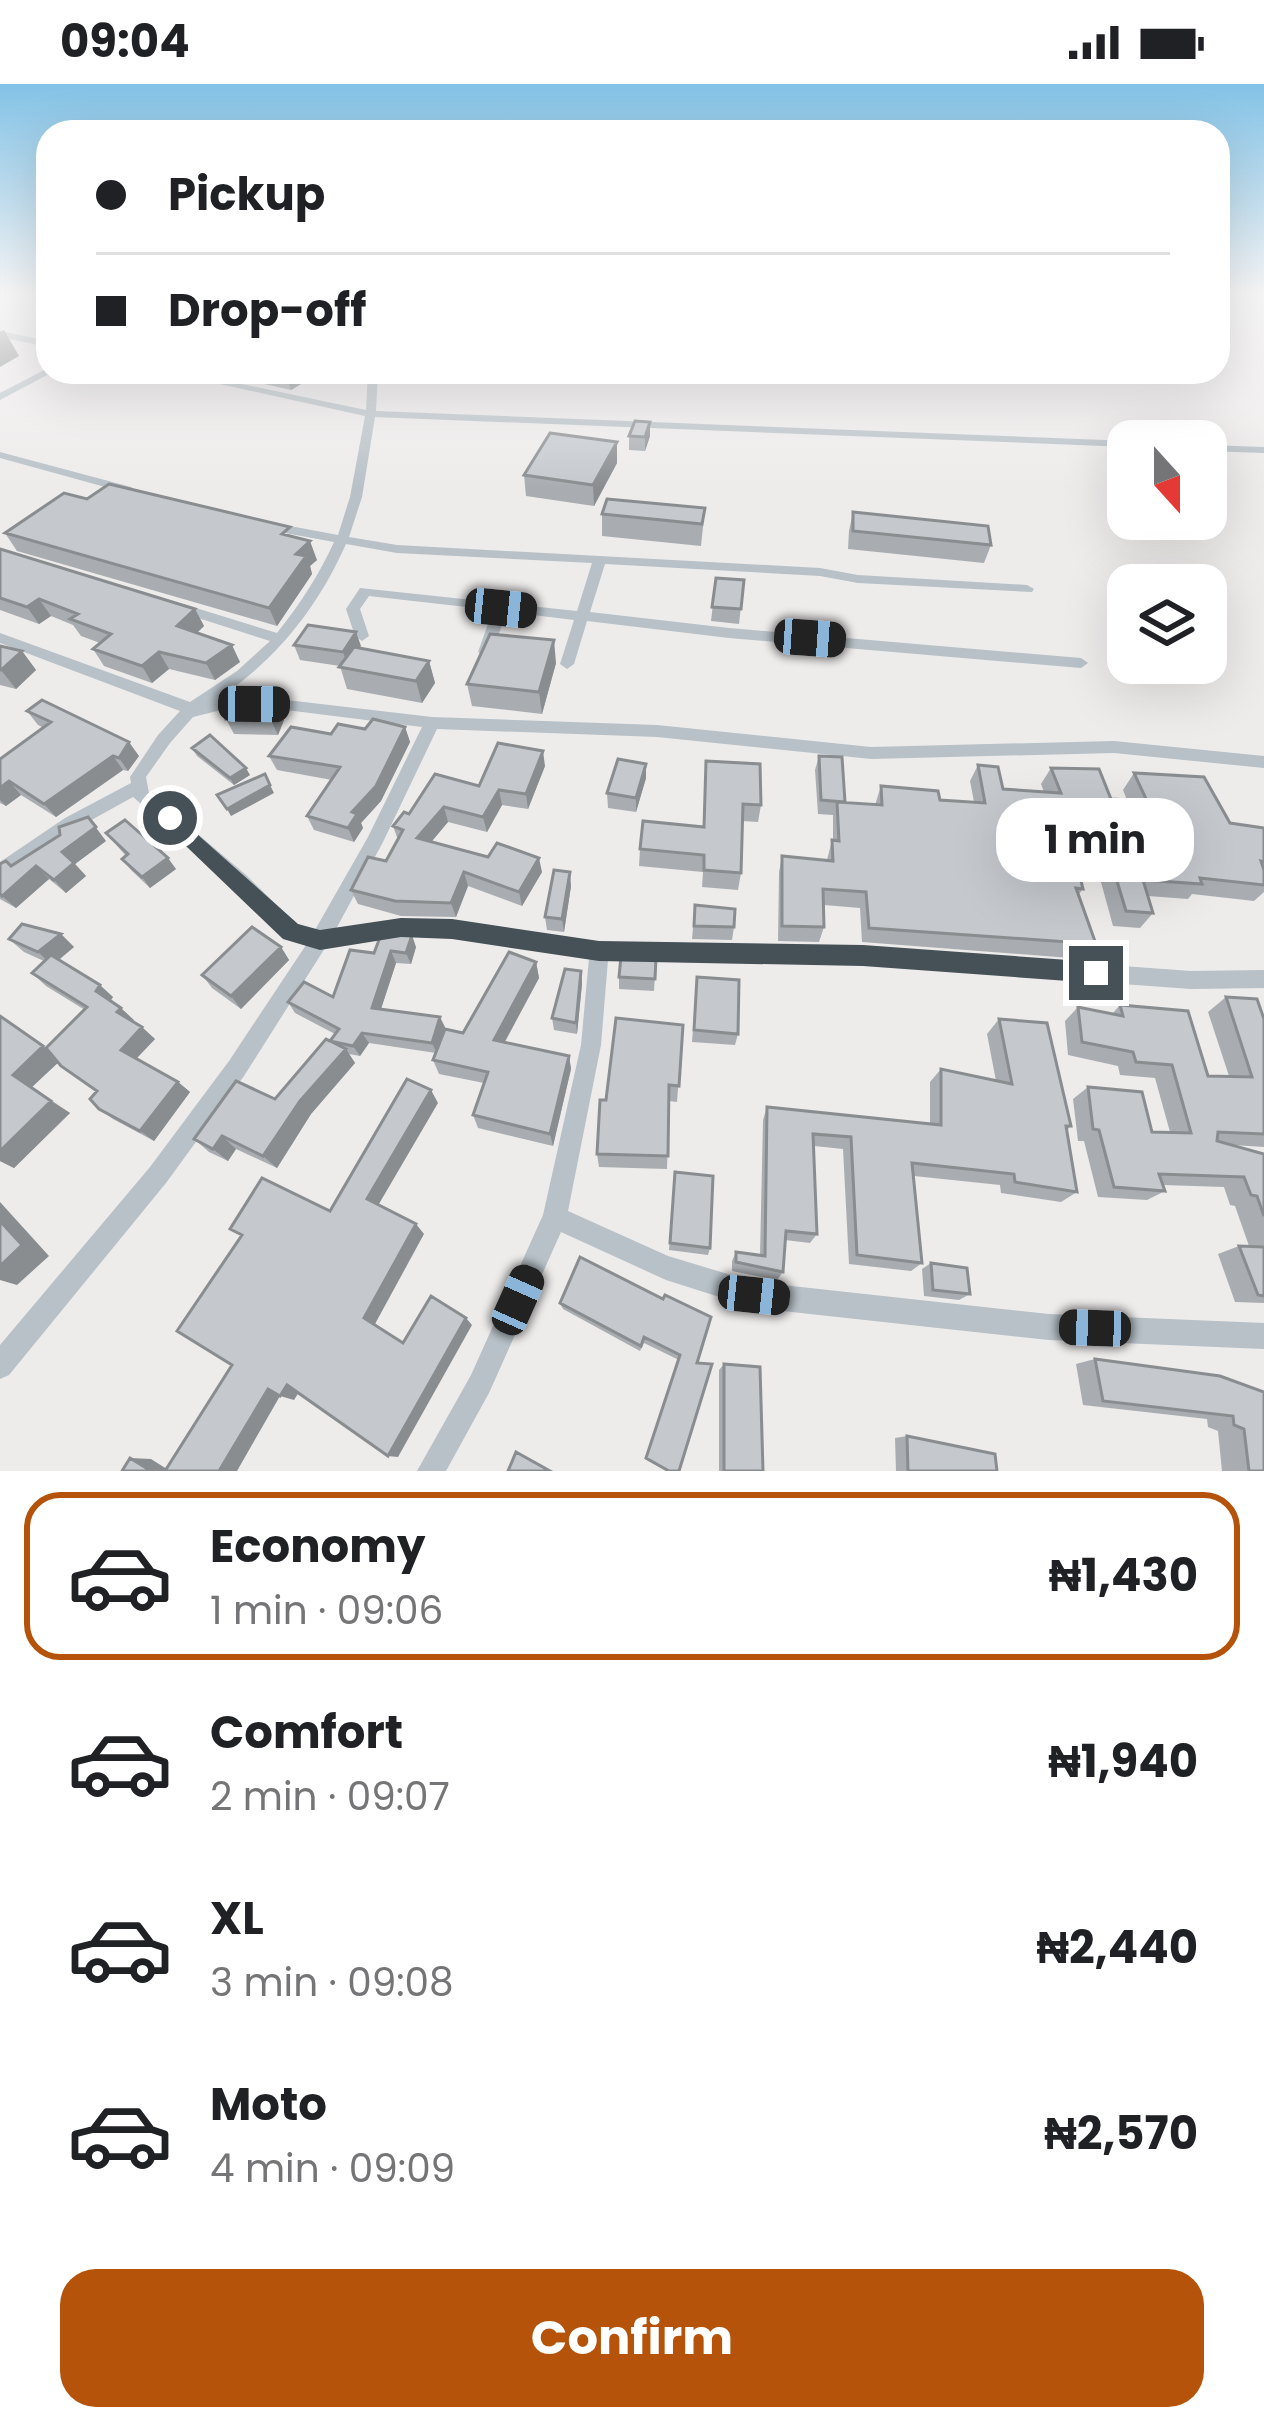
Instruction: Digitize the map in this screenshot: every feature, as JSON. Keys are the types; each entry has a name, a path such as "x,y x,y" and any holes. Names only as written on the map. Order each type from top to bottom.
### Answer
{"street":[{"path":"0,397 36,378"},
{"path":"226,384 369,415 1107,443"},
{"path":"0,872 71,823 136,788 145,765 192,709 228,687 280,639 311,602 344,539 372,384"},
{"path":"1227,449 1264,450"},
{"path":"0,455 136,491"},
{"path":"250,522 397,549 1027,589"},
{"path":"567,664 598,561"},
{"path":"362,636 353,609 365,592 1081,663"},
{"path":"152,599 280,639"},
{"path":"476,673 501,608"},
{"path":"0,638 192,709 278,704 432,723 658,731 872,753 1114,747 1264,762"},
{"path":"0,1366 157,1176 320,940 359,874 432,723"},
{"path":"136,788 291,932 320,940 401,928 452,929 599,951 863,956 1191,980 1264,979"},
{"path":"431,1471 480,1384 555,1217 591,1045 599,951"},
{"path":"555,1217 666,1268 754,1295 1049,1327 1264,1336"}],"building":[{"path":"635,421 650,422 645,437 629,436"},
{"path":"550,433 617,442 593,485 524,475"},
{"path":"109,484 290,527 282,534 310,541 296,554 306,556 269,608 5,533 64,493 87,499"},
{"path":"607,499 705,508 702,524 602,514"},
{"path":"853,512 988,526 991,545 853,531"},
{"path":"0,549 195,609 177,626 232,645 206,663 159,652 142,666 93,649 111,634 70,619 78,614 39,599 27,607 0,598"},
{"path":"716,578 744,580 741,609 712,607"},
{"path":"308,625 356,632 343,652 294,645"},
{"path":"490,634 554,640 539,692 467,684"},
{"path":"0,646 22,651 1,670 0,670"},
{"path":"354,647 429,661 416,681 339,667"},
{"path":"42,700 129,742 119,758 113,756 44,804 9,781 0,788 0,759 51,722 27,711"},
{"path":"227,704 277,705 271,720 226,719"},
{"path":"373,719 405,727 376,786 352,812 357,814 348,828 307,816 340,767 269,756 291,727 331,734 338,724 365,729"},
{"path":"210,735 246,768 230,778 192,748"},
{"path":"498,743 543,751 526,794 499,790 483,817 444,807 417,838 488,857 497,843 539,858 519,892 464,872 451,903 395,901 351,890 368,857 386,861 403,830 393,826 404,812 409,814 435,774 479,786"},
{"path":"819,756 842,757 845,802 821,800"},
{"path":"618,759 646,764 636,798 607,793"},
{"path":"706,761 760,764 761,805 743,804 741,873 704,870 704,855 640,849 643,821 704,827"},
{"path":"978,765 998,767 1003,789 1061,793 1051,768 1099,769 1111,799 1147,801 1134,773 1204,777 1230,823 1264,828 1264,885 1200,878 1202,884 1143,880 1153,913 1126,911 1107,848 1074,852 1083,889 1076,888 1096,944 869,928 866,892 823,889 824,927 782,926 782,856 833,861 832,840 839,841 837,802 882,805 881,786 938,791 940,800 985,803"},
{"path":"265,774 270,785 227,809 217,795"},
{"path":"88,817 96,827 62,852 74,863 54,880 36,866 0,894 0,864 6,861 11,866 60,835 59,827"},
{"path":"125,820 168,858 142,877 122,859 128,854 106,833"},
{"path":"554,870 570,872 562,919 545,917"},
{"path":"695,905 735,909 734,927 694,926"},
{"path":"22,924 61,934 38,952 9,939"},
{"path":"252,927 281,947 231,996 202,975"},
{"path":"382,932 412,935 406,953 391,951 372,1008 440,1017 432,1043 362,1033 353,1046 330,1041 339,1029 288,1002 304,982 333,997 350,950 374,953"},
{"path":"509,952 536,962 494,1040 569,1056 550,1134 473,1115 488,1072 433,1060 445,1029 463,1033"},
{"path":"51,955 100,985 96,991 121,1008 117,1012 142,1027 121,1050 178,1082 140,1131 99,1109 90,1099 97,1091 61,1066 46,1048 87,1007 32,973"},
{"path":"621,956 656,958 655,979 619,977"},
{"path":"565,969 581,971 576,1023 552,1018"},
{"path":"697,977 739,980 738,1034 694,1030"},
{"path":"1226,997 1257,999 1264,1019 1264,1134 1218,1132 1217,1141 1264,1154 1264,1216 1244,1177 1159,1174 1165,1191 1114,1187 1099,1130 1093,1129 1088,1087 1142,1092 1152,1132 1191,1133 1172,1065 1136,1062 1133,1052 1082,1042 1078,1007 1123,1016 1120,1005 1188,1011 1208,1076 1252,1077"},
{"path":"0,1016 43,1046 13,1075 51,1101 0,1151"},
{"path":"616,1018 683,1025 679,1086 669,1085 668,1156 597,1154 600,1100 606,1100"},
{"path":"999,1019 1047,1023 1071,1126 1066,1126 1077,1192 1015,1182 1014,1174 912,1163 922,1263 857,1255 851,1137 813,1134 817,1234 786,1231 783,1272 736,1262 736,1252 765,1256 767,1107 941,1125 941,1069 1012,1084"},
{"path":"326,1039 346,1049 300,1101 263,1156 222,1136 213,1149 194,1139 236,1081 275,1099"},
{"path":"407,1079 431,1090 367,1199 416,1224 364,1318 403,1343 431,1296 466,1318 388,1456 287,1385 280,1396 268,1389 219,1471 165,1471 232,1365 177,1331 242,1235 230,1229 262,1178 330,1211"},
{"path":"675,1172 713,1176 710,1248 670,1243"},
{"path":"0,1221 22,1245 0,1266"},
{"path":"1239,1246 1264,1247 1264,1296 1258,1295"},
{"path":"580,1257 663,1299 665,1295 711,1317 697,1363 712,1364 679,1471 669,1471 646,1458 680,1355 644,1337 641,1346 560,1303"},
{"path":"931,1263 967,1268 970,1294 933,1290"},
{"path":"1095,1359 1220,1376 1264,1392 1264,1471 1249,1471 1244,1429 1234,1425 1233,1416 1103,1401"},
{"path":"724,1364 760,1367 763,1471 724,1471"},
{"path":"907,1436 995,1454 997,1471 908,1471"},
{"path":"516,1452 550,1471 508,1471"},
{"path":"130,1458 151,1471 122,1471"}],"route":[{"path":"170,818 291,932 320,940 401,928 452,929 599,951 863,956 1096,973"}]}
